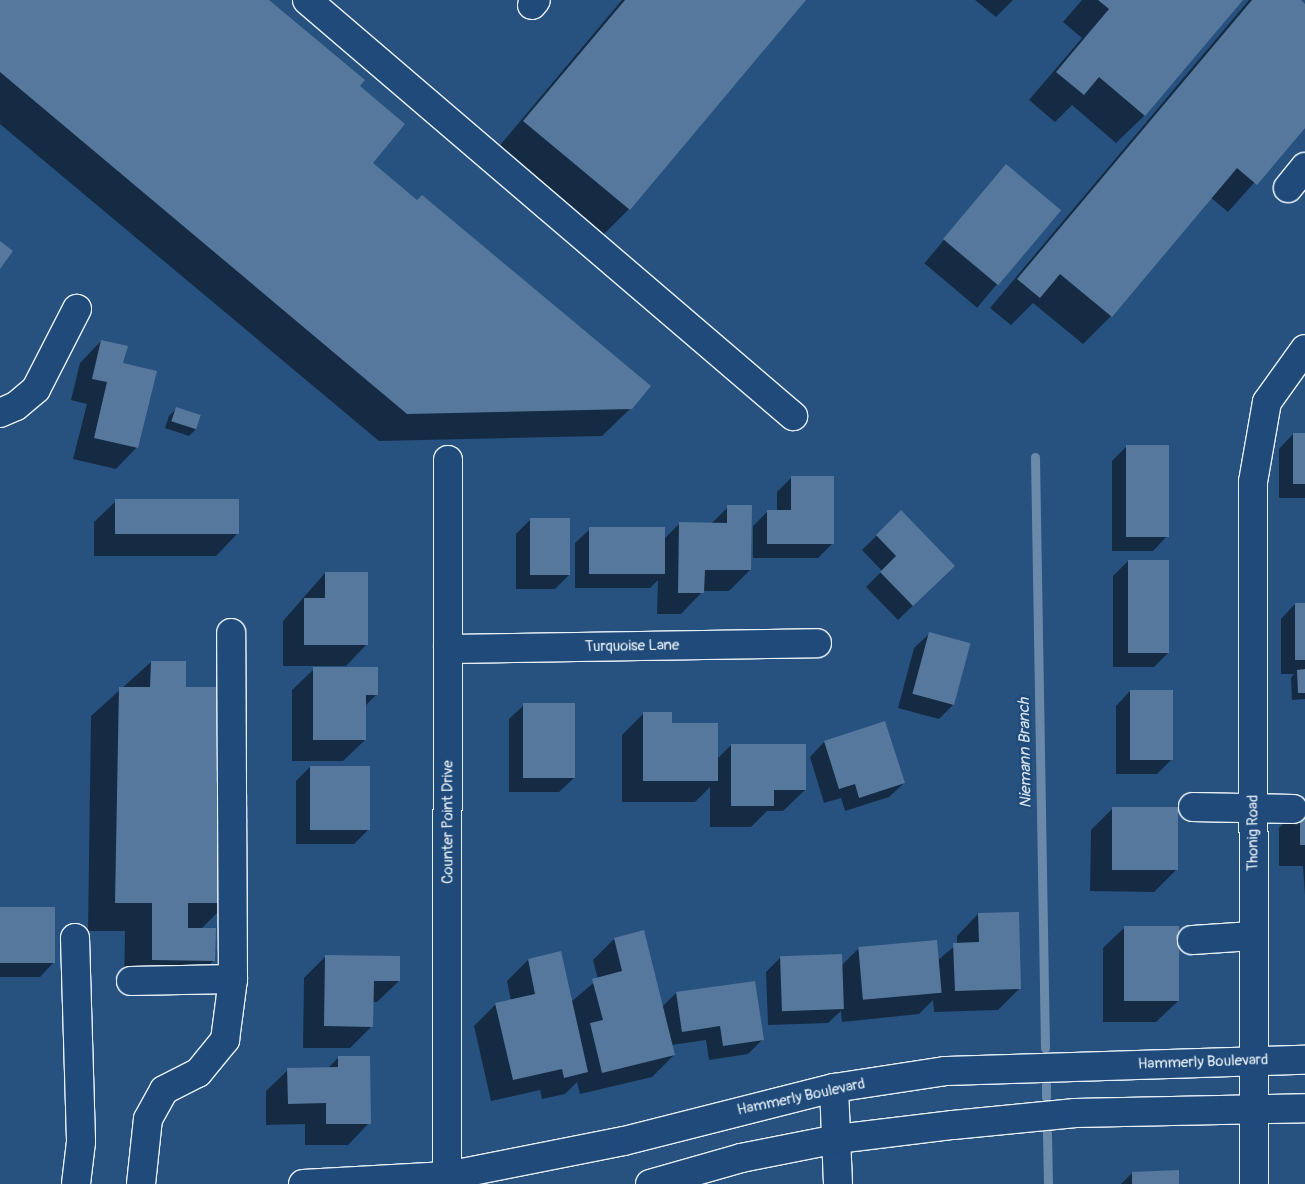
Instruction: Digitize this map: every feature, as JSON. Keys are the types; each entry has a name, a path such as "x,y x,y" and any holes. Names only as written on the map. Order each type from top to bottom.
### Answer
{"street":[{"path":"307,0 794,416"},
{"path":"8,409 36,389 77,309"},
{"name":"Thonig Road","path":"1254,1184 1252,1060 1253,482 1267,402 1305,349"},
{"name":"Counter Point Drive","path":"447,1180 448,460"},
{"path":"141,1184 148,1119 164,1090 198,1074 225,1040 233,979 231,633"},
{"name":"Turquoise Lane","path":"448,649 817,643"},
{"path":"1193,807 1293,809"},
{"path":"1192,940 1252,936"},
{"path":"76,938 81,1142 76,1184"},
{"path":"131,981 233,979"},
{"name":"Hammerly Boulevard","path":"303,1184 447,1180 624,1141 834,1088 945,1072 1252,1060 1305,1060"},
{"path":"834,1088 838,1184"},
{"path":"650,1184 741,1158 837,1139 1076,1113 1305,1108"}],"building":[{"path":"0,0 269,0 365,80 360,86 405,124 373,163 417,200 422,195 651,386 632,409 407,414 0,72"},
{"path":"625,0 806,0 630,210 523,121"},
{"path":"1098,0 1243,0 1145,116 1099,77 1084,95 1056,72 1109,9"},
{"path":"1252,0 1301,0 1305,4 1305,128 1257,185 1237,168 1112,317 1060,274 1040,298 1017,279"},
{"path":"1006,164 1061,210 998,285 943,239"},
{"path":"0,241 13,251 0,269"},
{"path":"101,340 128,346 123,363 157,371 138,448 94,438 107,382 92,379"},
{"path":"176,407 201,415 196,429 171,421"},
{"path":"1293,433 1305,433 1305,484 1293,484"},
{"path":"1126,445 1169,445 1169,537 1126,537"},
{"path":"791,476 834,476 834,544 767,544 767,510 791,510"},
{"path":"115,499 239,499 239,534 115,534"},
{"path":"727,505 752,505 751,570 705,570 704,593 678,593 679,522 727,523"},
{"path":"901,510 955,566 913,606 880,572 896,556 876,535"},
{"path":"530,518 570,518 570,575 530,575"},
{"path":"589,527 665,527 665,574 589,574"},
{"path":"1128,560 1169,560 1169,653 1128,653"},
{"path":"325,572 368,572 368,645 304,645 304,598 325,598"},
{"path":"1295,603 1305,603 1305,660 1295,660"},
{"path":"929,632 971,643 954,705 912,694"},
{"path":"151,661 186,661 186,687 232,687 228,903 188,903 188,928 216,928 215,961 152,960 152,903 115,903 119,687 150,687"},
{"path":"313,667 378,667 378,695 366,695 366,740 313,740"},
{"path":"1305,669 1305,693 1298,693 1297,670"},
{"path":"1130,690 1173,690 1173,760 1130,760"},
{"path":"523,703 575,703 575,778 523,778"},
{"path":"643,712 672,712 672,723 718,723 718,781 643,781"},
{"path":"885,721 905,783 859,798 855,784 839,789 824,741"},
{"path":"731,744 806,744 806,790 774,790 774,806 731,806"},
{"path":"310,766 370,766 370,830 310,830"},
{"path":"1300,805 1305,805 1305,845 1300,845"},
{"path":"1112,807 1178,807 1178,870 1112,870"},
{"path":"0,907 55,907 55,963 0,963"},
{"path":"1019,912 1021,989 955,991 953,943 979,942 978,913"},
{"path":"1124,926 1179,926 1179,1001 1124,1001"},
{"path":"644,930 675,1055 602,1073 590,1023 603,1020 592,979 622,971 614,938"},
{"path":"937,940 942,993 863,1000 858,947"},
{"path":"561,951 588,1072 564,1078 562,1069 513,1080 495,1003 535,994 528,959"},
{"path":"842,954 844,1009 782,1011 780,956"},
{"path":"325,955 400,956 400,981 374,981 373,1027 324,1026"},
{"path":"755,981 764,1040 723,1046 720,1026 682,1032 676,992"},
{"path":"338,1056 370,1056 371,1124 326,1124 326,1103 288,1104 287,1068 338,1067"},
{"path":"1179,1170 1179,1184 1132,1184 1132,1172"}],"waterway":[{"name":"Niemann Branch","path":"1035,457 1045,1048"},
{"name":"Niemann Branch","path":"1046,1084 1046,1097"},
{"name":"Niemann Branch","path":"1047,1133 1048,1184"}]}
